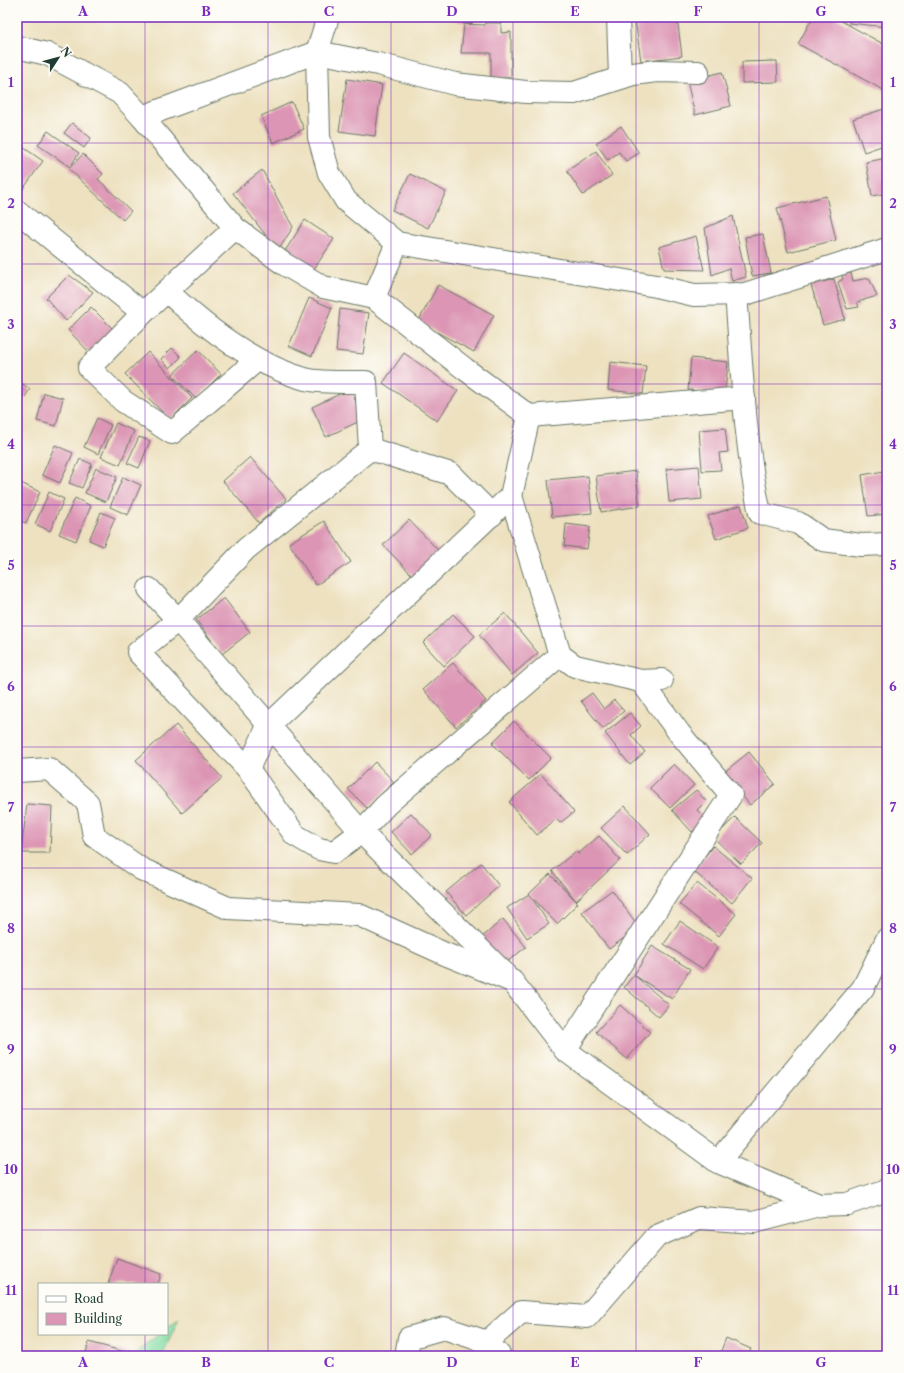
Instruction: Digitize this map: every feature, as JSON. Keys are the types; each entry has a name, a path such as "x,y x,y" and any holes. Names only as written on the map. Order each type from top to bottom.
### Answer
{"street":[{"path":"328,17 317,52 319,137 329,173 346,201 397,243 656,286 694,294 745,294 887,248"},
{"path":"618,17 620,78"},
{"path":"17,47 47,54 120,93 235,228 284,264 323,287 374,298 465,369 529,416 744,398"},
{"path":"142,117 317,52 378,64 455,84 526,92 574,93 620,78 657,71 698,72"},
{"path":"17,211 143,313"},
{"path":"235,228 168,292 143,313 89,368 122,401 172,433 257,360"},
{"path":"374,298 397,243"},
{"path":"168,292 196,319 257,360 306,379 366,382 370,449"},
{"path":"736,294 744,398 754,487 760,513 798,523 823,540 861,545 887,544"},
{"path":"529,416 511,496 560,655 575,666 641,681 662,680"},
{"path":"370,449 451,474 492,515"},
{"path":"370,449 246,549 178,620 138,652 248,769 295,835 319,849 334,852 361,832 386,805 560,655"},
{"path":"248,769 268,726 511,496"},
{"path":"149,589 178,620 361,832 461,933 512,981 565,1050 718,1162 819,1205"},
{"path":"565,1050 731,795 680,734 641,681"},
{"path":"17,771 49,769 88,803 94,836 141,869 228,908 359,915 445,954 512,981"},
{"path":"718,1162 863,988 887,938"},
{"path":"406,1356 409,1338 444,1328 493,1349 521,1312 587,1317 657,1236 699,1218 754,1222 819,1205 847,1204 887,1190"}],"green space":[{"path":"179,1318 162,1356 132,1356 158,1335 168,1335 168,1327"}],"building":[{"path":"440,17 473,17 472,24"},
{"path":"649,17 677,17 682,56 641,61 635,19"},
{"path":"683,17 722,17 722,20 683,21"},
{"path":"813,17 834,17 887,46 887,92 798,44"},
{"path":"850,17 887,17 887,27 849,23"},
{"path":"485,23 501,23 501,33 511,32 511,78 491,78 491,53 461,53 464,24 485,25"},
{"path":"777,61 778,82 742,83 742,62"},
{"path":"722,72 731,106 695,115 687,81"},
{"path":"347,79 382,85 375,136 339,131"},
{"path":"292,102 304,129 273,143 261,116"},
{"path":"887,108 887,144 864,152 853,119"},
{"path":"72,123 91,138 84,148 64,133"},
{"path":"621,126 639,153 626,161 619,152 608,160 596,143"},
{"path":"48,131 79,153 70,167 38,145"},
{"path":"17,143 43,161 18,196 17,195"},
{"path":"596,151 612,175 583,195 567,171"},
{"path":"83,154 103,174 98,179 131,211 123,220 69,169"},
{"path":"887,158 887,193 872,196 866,162"},
{"path":"262,170 293,227 278,251 233,193"},
{"path":"410,174 446,192 428,228 392,210"},
{"path":"826,196 836,240 788,252 777,208"},
{"path":"733,216 746,277 732,281 729,268 712,275 705,228"},
{"path":"305,220 334,239 312,272 283,254"},
{"path":"763,234 771,273 752,276 745,237"},
{"path":"696,236 704,270 664,269 659,247"},
{"path":"851,273 853,281 869,278 877,296 857,302 859,307 847,309 838,282 843,279 842,275"},
{"path":"69,275 93,292 66,321 46,298"},
{"path":"834,279 845,319 823,325 811,285"},
{"path":"438,285 494,315 474,352 418,322"},
{"path":"309,298 332,308 312,356 289,346"},
{"path":"91,307 116,332 92,355 68,330"},
{"path":"340,309 369,313 363,354 336,351"},
{"path":"172,348 181,357 170,368 161,359"},
{"path":"198,350 221,374 196,399 172,375"},
{"path":"148,352 192,398 170,420 125,374"},
{"path":"404,353 458,391 437,421 383,383"},
{"path":"691,358 728,362 725,393 688,390"},
{"path":"610,362 646,366 643,394 608,390"},
{"path":"17,380 30,389 17,409"},
{"path":"350,389 364,419 326,437 312,407"},
{"path":"44,393 63,398 56,426 37,421"},
{"path":"97,418 111,425 98,454 84,447"},
{"path":"116,423 134,431 120,465 101,457"},
{"path":"725,428 728,452 719,453 721,470 702,471 699,430"},
{"path":"139,437 150,441 139,468 127,463"},
{"path":"55,445 73,453 60,483 42,475"},
{"path":"250,457 286,499 259,523 223,481"},
{"path":"80,459 92,464 82,488 69,483"},
{"path":"699,466 702,499 669,502 666,469"},
{"path":"96,468 117,477 106,502 85,493"},
{"path":"636,471 640,506 601,512 596,476"},
{"path":"884,471 887,492 887,514 868,516 862,475"},
{"path":"588,476 592,513 552,517 548,480"},
{"path":"123,477 141,485 128,515 110,507"},
{"path":"21,483 40,492 26,523 17,520 17,492"},
{"path":"49,492 64,499 50,531 35,524"},
{"path":"75,498 91,506 76,541 59,534"},
{"path":"741,505 748,528 716,539 708,516"},
{"path":"101,512 115,518 103,546 89,540"},
{"path":"409,520 440,552 414,577 383,545"},
{"path":"324,521 351,562 316,585 289,543"},
{"path":"566,524 590,527 587,549 564,546"},
{"path":"224,598 250,632 222,654 196,620"},
{"path":"505,613 538,653 512,675 479,635"},
{"path":"453,614 475,636 444,666 423,643"},
{"path":"453,663 486,701 456,727 423,689"},
{"path":"592,693 604,709 614,700 624,711 603,729 581,701"},
{"path":"630,713 641,726 631,735 645,752 630,765 605,733"},
{"path":"514,721 551,758 529,780 492,743"},
{"path":"176,725 222,778 182,813 136,760"},
{"path":"749,752 775,784 750,805 723,773"},
{"path":"375,762 394,782 367,808 348,789"},
{"path":"674,764 694,785 670,808 650,788"},
{"path":"541,774 574,812 560,823 556,819 537,835 509,802"},
{"path":"696,790 706,801 697,810 706,819 692,832 672,810"},
{"path":"27,804 52,806 50,853 21,853"},
{"path":"625,806 650,834 627,855 601,828"},
{"path":"411,813 432,835 412,854 391,832"},
{"path":"735,817 762,843 741,864 714,838"},
{"path":"599,836 620,860 576,901 552,871 576,851 578,854"},
{"path":"713,846 752,878 732,903 693,871"},
{"path":"481,863 499,886 466,915 446,892"},
{"path":"550,874 578,903 557,924 529,894"},
{"path":"697,883 736,914 719,936 679,904"},
{"path":"612,890 639,927 609,949 582,912"},
{"path":"529,894 549,924 527,938 507,908"},
{"path":"503,919 526,947 502,966 480,939"},
{"path":"680,921 718,947 703,969 664,944"},
{"path":"652,946 690,969 672,999 634,975"},
{"path":"634,975 669,1005 659,1017 624,987"},
{"path":"620,1005 650,1032 627,1059 596,1032"},
{"path":"117,1258 161,1274 158,1283 108,1283"},
{"path":"726,1338 751,1349 748,1356 719,1356"},
{"path":"89,1342 136,1355 85,1356"}]}
